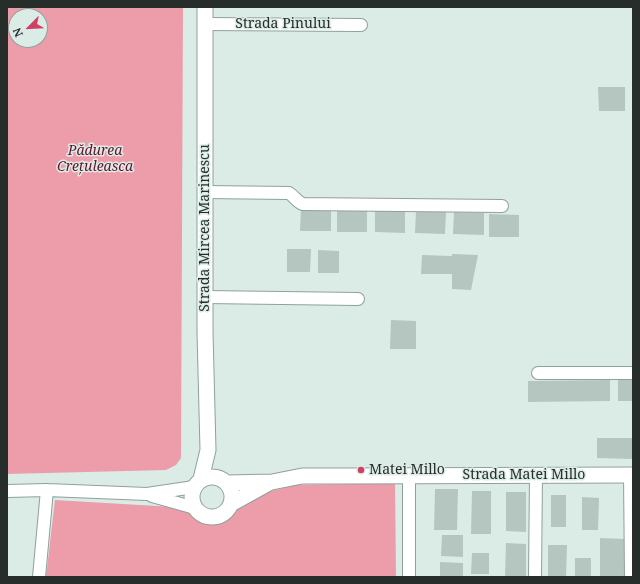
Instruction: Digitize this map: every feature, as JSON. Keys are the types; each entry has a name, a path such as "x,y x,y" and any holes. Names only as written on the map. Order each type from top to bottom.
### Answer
{"street":[{"name":"Strada Mircea Marinescu","path":"198,483 208,450 205,385 205,7"},
{"name":"Strada Pinului","path":"205,24 361,25"},
{"path":"205,192 289,193 294,196 298,202 303,204 502,206"},
{"path":"205,297 358,299"},
{"path":"538,373 633,373"},
{"name":"Strada Mircea Marinescu","path":"208,450 222,480"},
{"path":"535,577 536,474"},
{"name":"Strada Matei Millo","path":"147,494 198,483 206,477 222,480 272,482 302,476 536,474 632,475"},
{"path":"409,475 409,577"},
{"path":"631,577 632,475"},
{"path":"222,480 232,493 231,504"},
{"name":"Strada Matei Millo","path":"7,491 47,490 147,494 195,508 203,515 214,517 224,513 231,504 272,482"},
{"path":"195,508 192,498 198,483"},
{"path":"38,577 47,490"}],"green space":[{"name":"Pădurea Crețuleasca","path":"7,7 183,7 181,458 176,465 166,470 7,474"},
{"path":"395,483 396,577 46,577 55,500 174,507 186,511 197,521 213,524 228,518 238,505 252,496 295,485"}],"building":[{"path":"598,87 625,87 625,111 599,111"},
{"path":"301,209 331,209 331,231 300,231"},
{"path":"337,210 367,210 367,232 337,232"},
{"path":"375,210 405,211 405,233 375,232"},
{"path":"416,211 446,212 445,234 415,233"},
{"path":"454,212 484,213 484,235 453,234"},
{"path":"489,214 519,215 519,237 489,237"},
{"path":"287,249 311,249 310,272 287,272"},
{"path":"318,250 339,251 339,273 318,273"},
{"path":"452,254 478,255 471,290 452,289 452,274 421,274 422,255 452,256"},
{"path":"391,320 416,321 416,349 390,349"},
{"path":"610,380 610,401 528,402 528,381"},
{"path":"618,380 633,380 633,401 618,401"},
{"path":"597,438 633,438 633,459 597,458"},
{"path":"435,489 458,489 457,530 434,530"},
{"path":"472,491 491,491 491,534 471,534"},
{"path":"506,492 526,492 526,532 506,531"},
{"path":"551,495 566,495 566,527 551,527"},
{"path":"582,497 599,498 598,530 582,530"},
{"path":"442,535 463,535 463,557 441,556"},
{"path":"600,538 625,539 624,577 600,577"},
{"path":"506,543 526,544 526,577 505,577"},
{"path":"548,545 567,545 566,577 548,576"},
{"path":"472,553 489,553 489,574 471,574"},
{"path":"575,558 591,558 591,577 575,577"},
{"path":"440,562 463,563 463,577 440,577"}],"place":[{"name":"Matei Millo","path":"361,470"}]}
